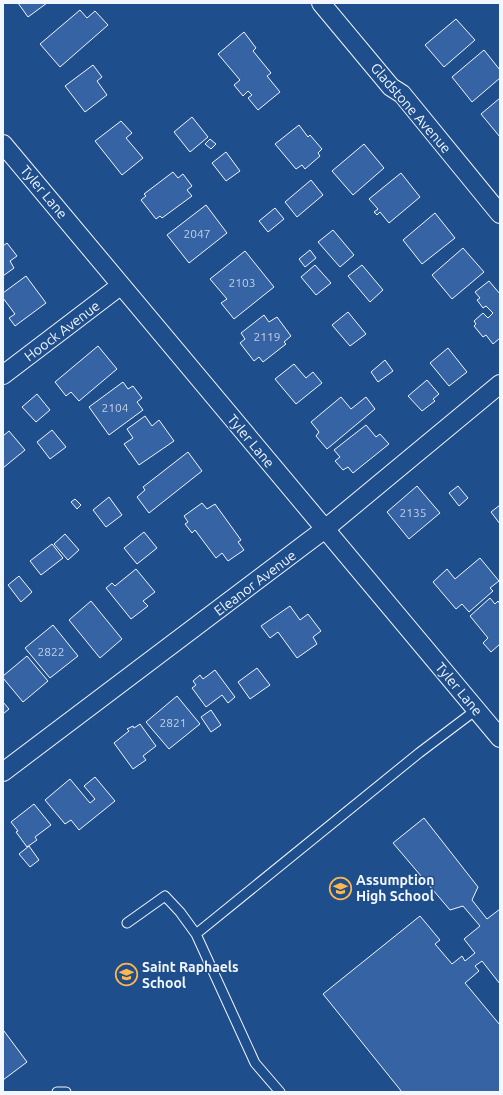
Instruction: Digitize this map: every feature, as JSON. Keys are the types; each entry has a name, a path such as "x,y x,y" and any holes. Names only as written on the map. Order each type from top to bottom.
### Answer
{"street":[{"name":"Gladstone Avenue","path":"321,3 391,87 402,94 500,214"},
{"name":"Tyler Lane","path":"3,144 120,286 500,738"},
{"name":"Hoock Avenue","path":"3,376 120,286"},
{"name":"Eleanor Avenue","path":"3,772 325,529 500,384"}],"lane":[{"path":"196,934 419,752 476,710"},
{"path":"127,923 165,896 180,912 196,934 255,1063 280,1092"},
{"path":"57,1092 66,1092"}],"building":[{"path":"18,3 47,3 28,17"},
{"path":"80,10 87,18 95,11 108,25 60,67 40,44"},
{"path":"456,19 475,40 444,67 425,45"},
{"path":"244,32 256,48 253,51 271,73 267,76 280,92 258,110 248,98 252,95 248,91 243,96 234,85 240,80 218,54"},
{"path":"484,50 500,70 500,78 472,102 452,77"},
{"path":"93,65 102,77 97,81 107,95 85,112 65,86"},
{"path":"500,98 500,137 481,114"},
{"path":"192,117 208,137 190,152 174,132"},
{"path":"121,121 132,133 126,138 143,158 122,175 95,141"},
{"path":"299,125 308,137 310,135 322,149 318,153 320,156 305,169 302,165 296,169 275,144"},
{"path":"210,139 216,144 211,149 205,144"},
{"path":"364,144 384,168 353,195 332,171"},
{"path":"226,152 240,171 226,181 212,163"},
{"path":"173,172 178,178 183,174 192,186 187,190 192,196 162,218 160,216 156,219 141,200 146,196 144,194"},
{"path":"401,173 420,197 389,223 380,212 377,215 374,212 378,209 369,199"},
{"path":"311,180 323,195 297,217 285,202"},
{"path":"206,205 227,233 189,263 167,235"},
{"path":"275,208 284,219 268,232 259,221"},
{"path":"435,213 455,238 422,264 403,240"},
{"path":"333,230 354,255 340,267 318,242"},
{"path":"7,243 17,256 10,261 14,268 3,276 3,246"},
{"path":"463,248 484,272 452,299 432,275"},
{"path":"310,250 316,258 305,267 299,259"},
{"path":"245,251 274,287 234,319 221,303 227,299 210,279"},
{"path":"315,265 331,283 316,295 301,277"},
{"path":"362,265 383,290 370,302 348,276"},
{"path":"26,276 46,303 15,326 9,318 15,314 3,298 3,293"},
{"path":"489,281 500,294 500,338 493,344 486,335 483,337 474,326 476,324 474,321 483,313 488,318 493,313 486,306 483,308 477,300 480,298 475,292"},
{"path":"348,312 366,334 350,346 332,325"},
{"path":"264,315 269,322 277,317 291,336 284,342 286,344 263,362 259,357 254,361 240,343 245,339 241,333"},
{"path":"98,346 117,369 79,401 71,392 66,396 55,382"},
{"path":"448,348 467,372 449,386 430,363"},
{"path":"385,360 393,371 378,382 371,372"},
{"path":"294,364 306,378 313,372 322,383 296,404 275,379"},
{"path":"427,380 439,394 433,399 435,401 422,411 408,396"},
{"path":"123,382 128,389 133,386 142,398 137,402 143,410 109,435 89,407"},
{"path":"37,394 50,410 36,422 22,407"},
{"path":"341,397 351,409 366,397 375,409 327,449 316,436 319,432 311,422"},
{"path":"145,416 152,426 159,420 174,441 139,465 124,444 133,438 127,429"},
{"path":"366,425 376,437 380,434 389,444 353,473 348,467 343,470 335,461 340,457 334,450"},
{"path":"52,430 66,447 50,459 37,442"},
{"path":"9,431 25,450 3,468 3,436"},
{"path":"188,452 202,471 149,513 137,497 145,490 143,487"},
{"path":"417,486 440,513 409,539 387,512"},
{"path":"458,486 468,498 459,506 449,493"},
{"path":"109,497 122,515 106,527 93,510"},
{"path":"75,499 81,505 77,509 71,502"},
{"path":"202,503 207,509 215,504 241,540 238,542 244,550 228,561 222,553 216,558 195,530 192,533 185,524 188,522 184,516"},
{"path":"500,505 500,524 491,512"},
{"path":"144,532 157,548 137,564 124,548"},
{"path":"65,534 79,550 68,560 54,544"},
{"path":"52,544 63,558 41,575 30,561"},
{"path":"480,558 499,581 490,588 493,591 469,612 462,604 456,609 433,582 447,569 455,579"},
{"path":"136,569 155,592 143,601 148,606 131,619 106,588 112,583 115,586"},
{"path":"19,576 32,592 21,602 8,585"},
{"path":"490,598 495,604 498,601 500,604 500,644 491,652 483,643 488,638 470,616"},
{"path":"91,601 122,639 100,658 69,620"},
{"path":"290,606 300,620 308,614 321,631 313,637 317,644 297,658 278,632 270,638 261,626"},
{"path":"53,625 78,656 50,678 25,648"},
{"path":"27,656 48,681 23,702 3,678 3,676"},
{"path":"257,668 270,685 250,699 238,682"},
{"path":"215,670 235,697 228,703 222,695 206,707 192,688 196,685 193,681 200,675 203,679"},
{"path":"177,696 200,724 169,749 146,722"},
{"path":"3,702 9,709 3,714"},
{"path":"211,710 221,725 211,732 201,717"},
{"path":"140,724 156,746 143,756 146,760 133,769 114,743 129,731 127,729 133,726 134,728"},
{"path":"95,777 115,801 79,830 71,820 65,824 45,800 70,779 90,803 95,799 84,786"},
{"path":"34,804 51,825 35,837 37,840 27,847 11,822"},
{"path":"424,818 478,887 472,900 487,919 500,909 500,984 482,961 475,966 479,971 465,983 500,1025 500,1092 402,1092 323,994 420,916 440,940 435,944 452,964 462,956 465,961 475,953 464,939 480,926 463,906 450,910 393,843"},
{"path":"29,846 39,860 30,867 19,854"},
{"path":"4,1031 27,1062 3,1080 3,1032"}],"place":[{"name":"Assumption High School","path":"341,888"},
{"name":"Saint Raphaels School","path":"126,975"}]}
